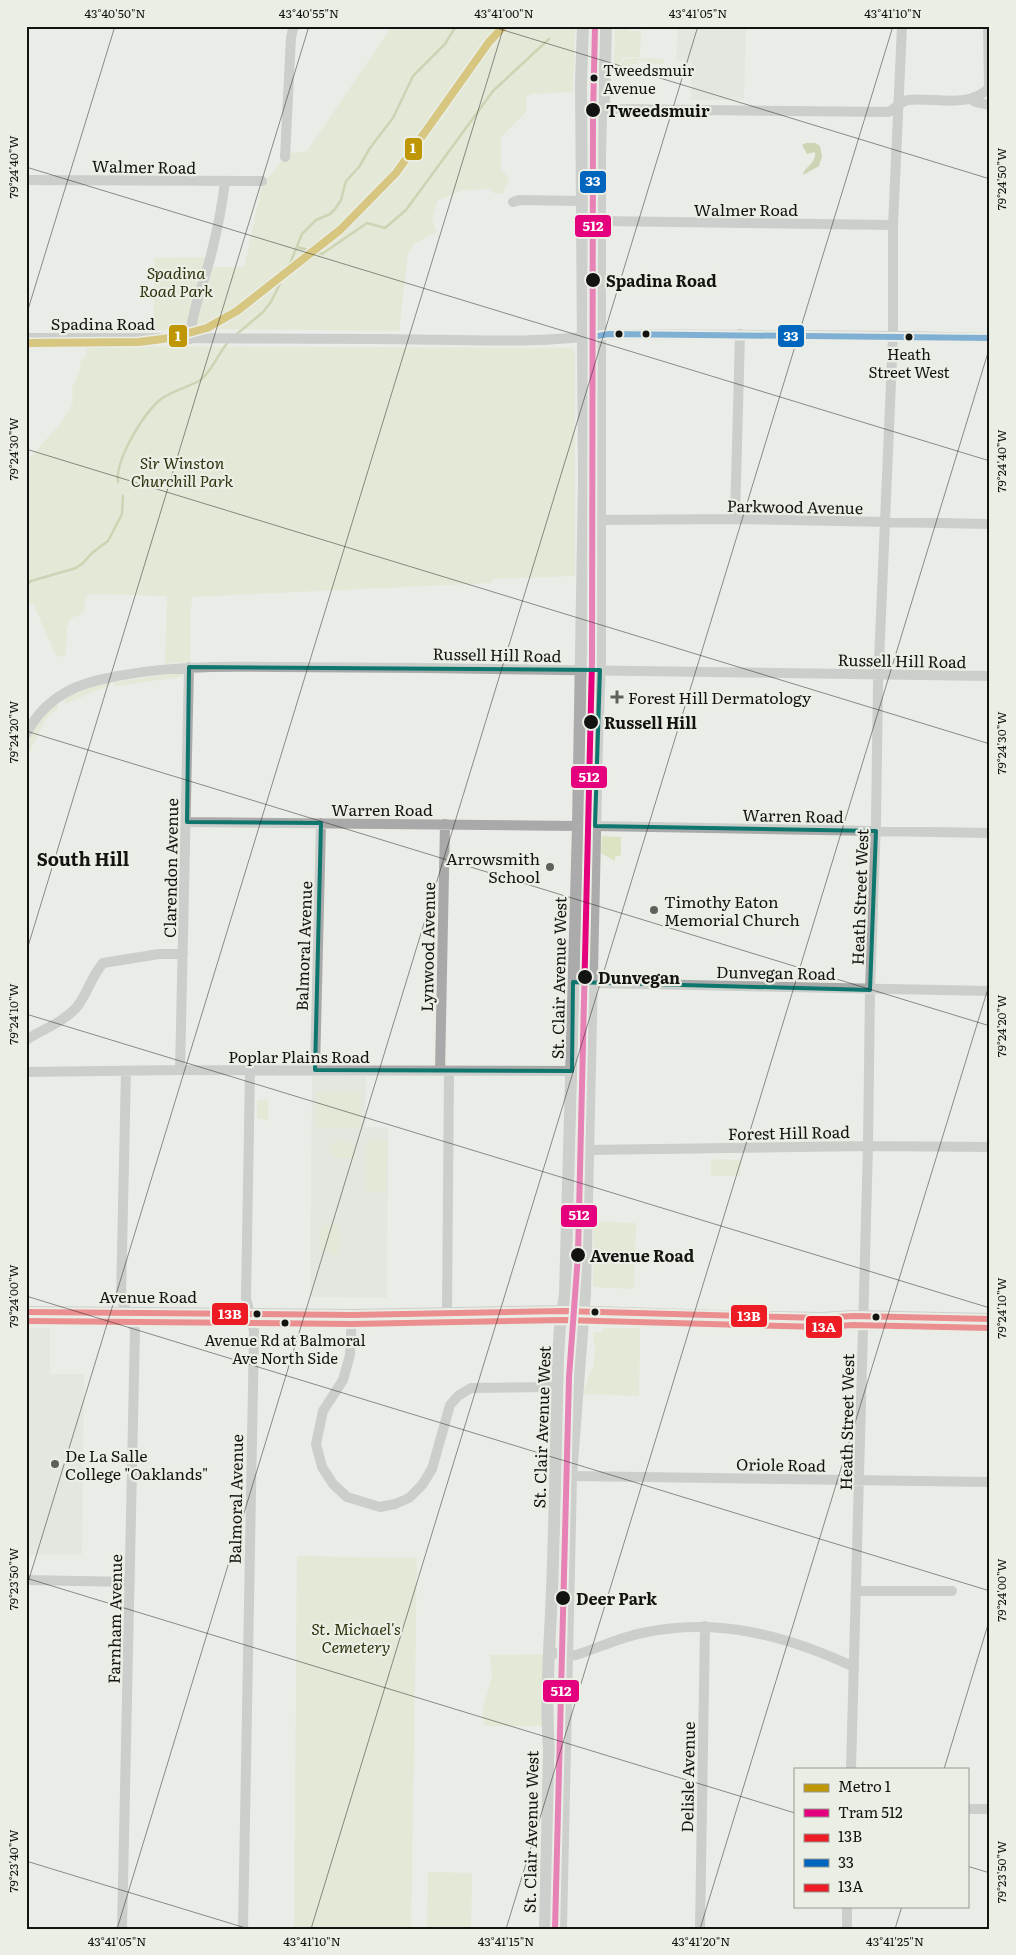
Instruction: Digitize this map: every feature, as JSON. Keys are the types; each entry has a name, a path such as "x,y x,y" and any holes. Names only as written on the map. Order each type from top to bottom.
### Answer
{"main road":[{"name":"St. Clair Avenue West","path":"544,1929 547,1719 560,1327 565,1294 578,826 584,480 581,99 583,26"},
{"name":"St. Clair Avenue West","path":"561,1929 571,1476 583,1311 594,925 600,670 600,155 601,116 604,103 606,26"},
{"path":"574,924 594,925"},
{"name":"Avenue Road","path":"26,1312 352,1315 583,1311 729,1316 863,1316 990,1319"}],"street":[{"path":"285,157 291,37 294,26"},
{"name":"Heath Street West","path":"851,1768 860,1480 870,990 879,674 893,336 893,225 902,26"},
{"path":"970,100 983,94 989,88 988,26"},
{"path":"604,103 610,109 888,112 906,100 970,100 990,105"},
{"name":"Walmer Road","path":"26,180 262,181"},
{"path":"190,339 191,325 211,255 225,182"},
{"path":"513,202 519,200 583,201"},
{"name":"Walmer Road","path":"600,221 678,224 893,225"},
{"path":"735,519 740,334"},
{"name":"Spadina Road","path":"26,338 480,341 582,338 601,335 740,334 990,338"},
{"name":"Parkwood Avenue","path":"599,520 735,519 990,524"},
{"name":"Russell Hill Road","path":"26,734 35,719 50,702 78,687 111,677 189,667 600,670 990,676"},
{"name":"Clarendon Avenue","path":"180,1070 189,667"},
{"name":"Warren Road","path":"187,822 578,826"},
{"name":"Balmoral Avenue","path":"314,1070 321,823"},
{"name":"Lynwood Avenue","path":"445,824 444,1071 447,1312"},
{"name":"Warren Road","path":"595,826 990,833"},
{"path":"26,1040 54,1026 76,1007 92,978 103,963 159,954 183,954"},
{"name":"Dunvegan Road","path":"591,983 990,992"},
{"name":"Poplar Plains Road","path":"26,1072 180,1070 572,1071"},
{"name":"Balmoral Avenue","path":"243,1929 254,1331 246,1298 250,1071"},
{"path":"126,1072 121,1298 127,1312"},
{"name":"Forest Hill Road","path":"588,1150 868,1146 990,1147"},
{"name":"Farnham Avenue","path":"122,1929 135,1330 127,1312"},
{"path":"352,1315 350,1355 343,1380 323,1411 316,1444 322,1467 333,1484 347,1497 380,1507 395,1504 409,1498 422,1485 432,1469 450,1405 461,1394 471,1388 558,1387"},
{"name":"Oriole Road","path":"571,1476 990,1482"},
{"path":"26,1580 130,1582"},
{"path":"856,1591 952,1591"},
{"path":"550,1652 568,1656 583,1653 641,1633 679,1626 705,1626 752,1631 783,1638 813,1648 854,1667"},
{"name":"Delisle Avenue","path":"700,1929 705,1626"},
{"path":"968,1809 990,1810"},
{"path":"847,1929 848,1908"}],"highlighted area":[{"path":"189,667 600,670 595,826 876,831 870,990 573,982 572,1071 315,1070 321,823 187,822"}],"shaded area":[{"path":"678,26 746,26 744,100 691,100 692,62 676,61"},
{"path":"815,143 820,146 822,156 819,166 803,175 815,156 815,152 807,154 802,145"},
{"path":"312,1076 366,1076 365,1127 388,1128 387,1298 310,1297"},
{"name":"De La Salle College \"Oaklands\"","path":"26,1328 50,1328 50,1374 84,1374 82,1554 26,1555"}],"green space":[{"path":"392,26 575,26 573,92 531,94 526,98 526,112 501,137 501,169 509,178 503,194 493,193 489,189 463,190 438,200 432,219 437,232 414,244 408,253 399,331 198,329 196,323 213,267 244,267 262,186 289,153 307,151"},
{"path":"615,26 626,26 629,31 641,31 640,57 624,57 618,66 614,66"},
{"path":"627,58 664,59 664,64 645,64 645,61 639,60 638,64 631,64 631,70 621,70 622,62"},
{"name":"Spadina Road Park","path":"207,257 187,327 182,330 154,330 154,258"},
{"name":"Sir Winston Churchill Park","path":"99,346 572,348 575,352 575,576 493,579 492,583 192,597 190,661 165,664 167,596 91,594 87,595 83,614 71,618 67,629 66,654 62,657 56,656 33,603 26,604 26,462 59,425 73,403 72,388 80,370 81,359 86,356 87,348"},
{"path":"178,673 183,675 181,677 115,686 114,682"},
{"path":"110,682 111,685 65,704 65,698 92,686"},
{"path":"55,703 59,707 46,719 26,759 28,742 34,728"},
{"path":"602,836 621,837 621,855 615,857 615,861 601,853"},
{"path":"317,1091 361,1091 361,1128 316,1128"},
{"path":"257,1100 268,1100 268,1121 257,1118"},
{"path":"367,1139 387,1140 386,1192 367,1192"},
{"path":"335,1141 348,1141 355,1148 355,1158 334,1158 328,1148"},
{"path":"711,1159 741,1160 740,1176 711,1176"},
{"path":"593,1221 636,1223 634,1289 593,1287"},
{"path":"332,1223 336,1224 340,1240 337,1255 334,1256 331,1252 322,1249 319,1238 322,1226 329,1227"},
{"path":"603,1328 640,1328 639,1396 582,1394 594,1364 593,1332 602,1332"},
{"name":"St. Michael's Cemetery","path":"297,1556 417,1558 411,1929 294,1929"},
{"path":"545,1654 542,1726 484,1726 482,1711 492,1676 490,1655"},
{"path":"428,1872 472,1873 471,1929 427,1929"}],"waterway":[{"path":"237,334 263,312 271,302 302,234 316,220 330,214 335,209 341,200 346,181 359,167 370,148 393,118 413,76 445,44 456,26"},
{"path":"297,247 322,254 367,223 385,228 406,210 493,91 549,39"},
{"path":"118,482 118,473 126,449 148,412 164,397 204,377 229,341"},
{"path":"26,585 31,581 76,568 108,541 122,514 123,496"}],"metro line":[{"name":"1","path":"26,343 139,342 170,338 207,328 237,311 340,230 396,173 489,42 504,26"}],"tram line":[{"name":"512","path":"555,1929 569,1377 578,1255 592,661 593,116 595,26"}],"transit line":[{"name":"33","path":"592,337 594,26"},
{"name":"33","path":"592,337 609,334 990,338"},
{"name":"13B","path":"26,1312 352,1315 563,1311 822,1318 853,1316 990,1319"},
{"name":"13A","path":"26,1321 352,1324 563,1320 822,1327 853,1325 990,1328"}],"place":[{"name":"Tweedsmuir Avenue","path":"594,78"},
{"name":"Tweedsmuir","path":"593,110"},
{"name":"Spadina Road","path":"593,280"},
{"name":"Heath Street West","path":"909,337"},
{"name":"Forest Hill Dermatology","path":"617,697"},
{"name":"Russell Hill","path":"591,722"},
{"name":"Arrowsmith School","path":"550,867"},
{"name":"Timothy Eaton Memorial Church","path":"654,910"},
{"name":"Dunvegan","path":"585,977"},
{"name":"Avenue Road","path":"578,1255"},
{"name":"Avenue Rd at Balmoral Ave North Side","path":"285,1323"},
{"name":"De La Salle College \"Oaklands\"","path":"55,1464"},
{"name":"Deer Park","path":"563,1598"}],"district":[{"name":"South Hill","path":"83,858"}]}
